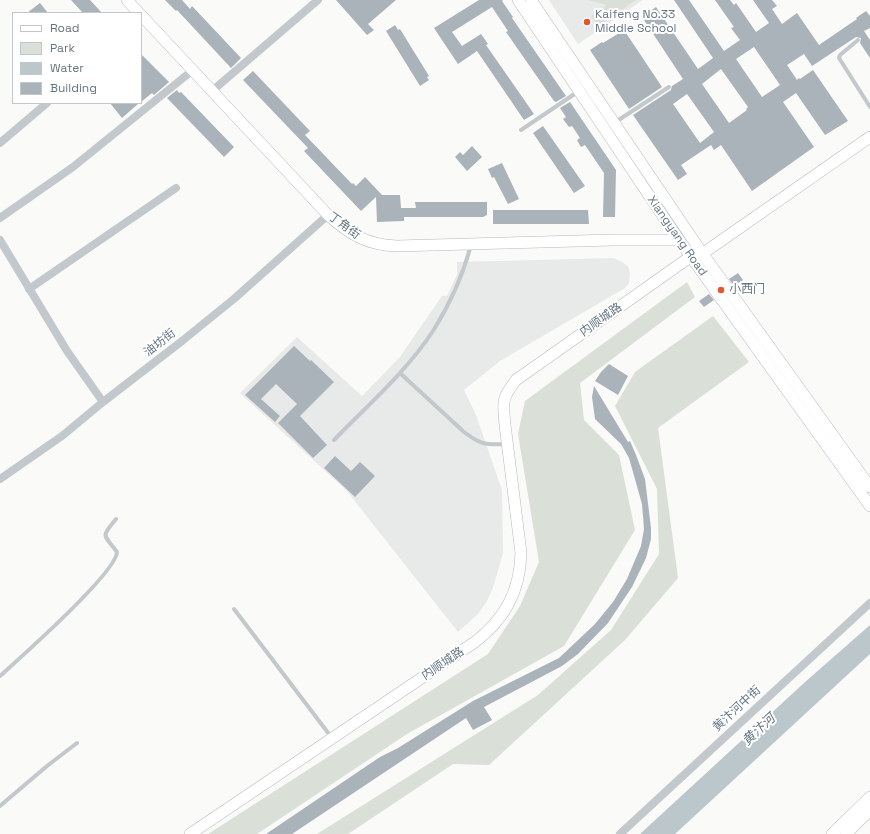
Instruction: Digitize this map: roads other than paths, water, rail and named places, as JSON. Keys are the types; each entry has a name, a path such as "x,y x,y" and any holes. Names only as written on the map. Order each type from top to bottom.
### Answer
{"street":[{"name":"丁角街","path":"127,0 136,12"},
{"path":"212,91 318,0"},
{"name":"Xiangyang Road","path":"518,0 679,240 698,256 870,487"},
{"name":"Xiangyang Road","path":"531,0 614,124 698,256 870,506"},
{"name":"丁角街","path":"142,19 193,70 328,215 338,224 359,238 385,246 613,240 679,240"},
{"path":"0,218 73,167 193,70"},
{"path":"0,143 46,104"},
{"name":"内顺城路","path":"190,834 475,642 494,626 505,611 513,594 521,567 521,553 503,405 506,393 516,380 870,137"},
{"path":"30,289 176,188"},
{"name":"油坊街","path":"0,479 62,436 235,298 328,215"},
{"path":"0,240 67,351 103,402"},
{"name":"黄汴河中街","path":"620,834 870,602"},
{"path":"832,834 870,797"},
{"path":"846,834 870,810"}],"lane":[{"path":"858,40 840,55 839,58 840,63 870,107"},
{"path":"614,124 669,87"},
{"path":"521,130 579,90"},
{"path":"334,440 400,372 433,331 459,283 472,244"},
{"path":"400,372 464,432 475,440 486,445 507,444"},
{"path":"0,676 50,630 107,571 117,552 106,539 105,535 106,531 116,520"},
{"path":"234,609 332,739"},
{"path":"0,806 77,743"}],"water":[{"name":"黄汴河","path":"870,625 870,654 675,834 640,834 804,683"}],"place":[{"name":"Kaifeng No.33 Middle School","path":"587,22"},
{"name":"小西门","path":"721,290"}]}
